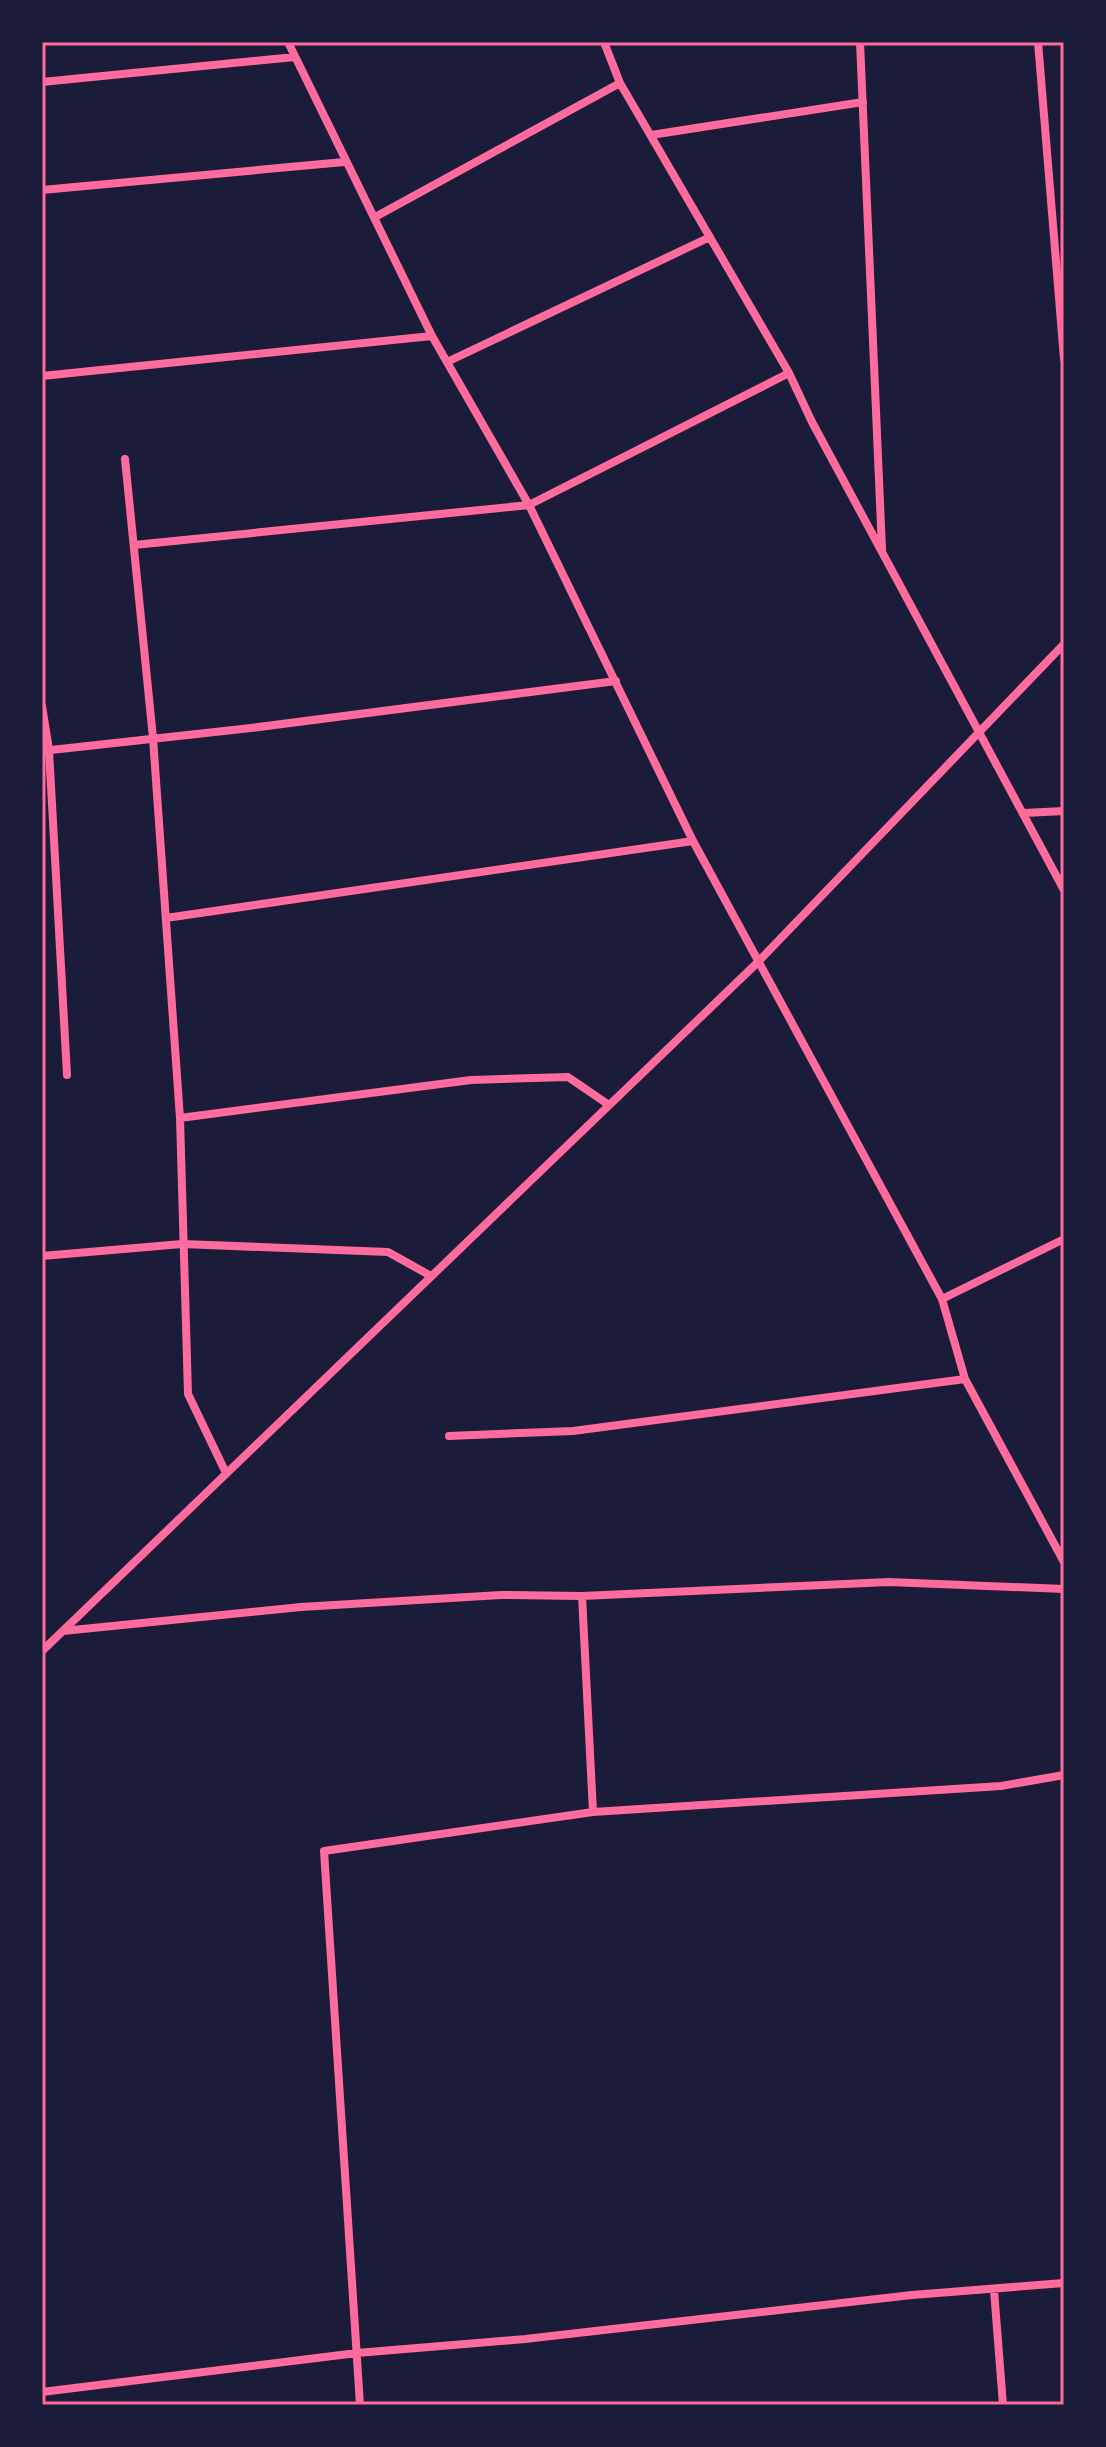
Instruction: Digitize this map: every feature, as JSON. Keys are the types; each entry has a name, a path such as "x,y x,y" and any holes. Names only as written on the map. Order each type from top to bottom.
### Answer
{"street":[{"path":"288,42 344,162 377,216 432,336 529,505 693,841 942,1299 965,1379 1064,1562"},
{"path":"604,42 620,83 789,373 1064,890"},
{"path":"860,42 882,552"},
{"path":"1038,42 1064,359"},
{"path":"42,82 295,57"},
{"path":"377,216 620,83"},
{"path":"651,135 863,102"},
{"path":"42,190 344,162"},
{"path":"447,362 710,237"},
{"path":"42,376 432,336"},
{"path":"134,545 529,505 789,373"},
{"path":"125,459 153,738 180,1118 188,1394 226,1473"},
{"path":"42,1651 758,962 1064,644"},
{"path":"45,750 616,681"},
{"path":"42,706 67,1075"},
{"path":"1024,813 1064,811"},
{"path":"166,918 693,841"},
{"path":"180,1118 471,1080 568,1077 609,1105"},
{"path":"942,1299 1064,1239"},
{"path":"42,1256 182,1244 388,1252 431,1276"},
{"path":"449,1436 573,1431 965,1379"},
{"path":"63,1631 301,1607 501,1595 582,1596 889,1582 1064,1589"},
{"path":"582,1596 593,1812"},
{"path":"360,2405 324,1851 593,1812 1001,1786 1064,1775"},
{"path":"42,2392 357,2353 525,2339 912,2295 1064,2283"},
{"path":"994,2290 1003,2405"}]}
